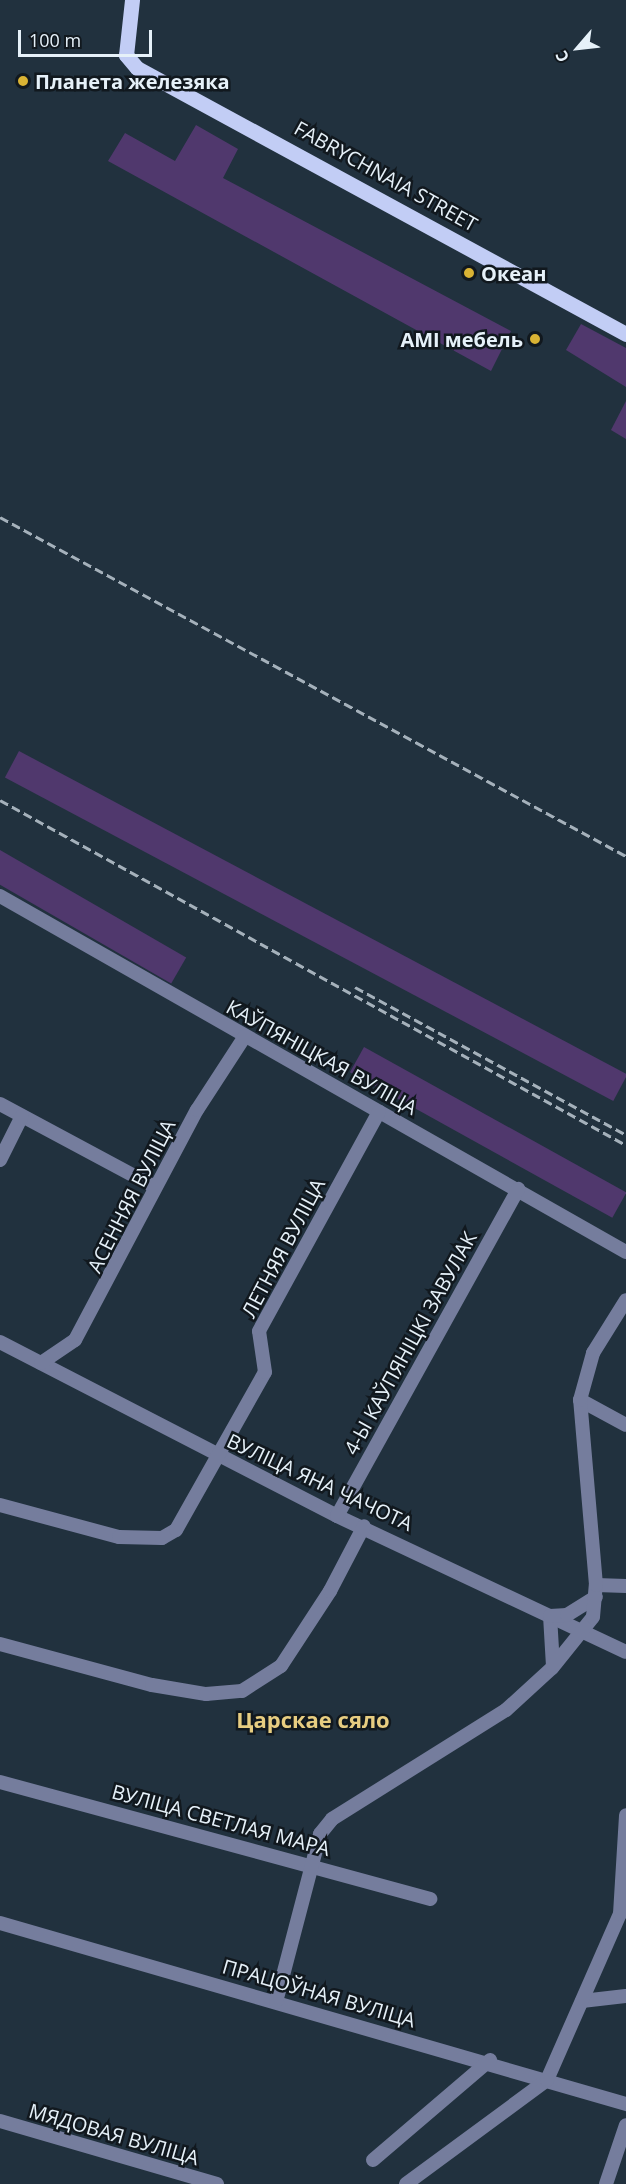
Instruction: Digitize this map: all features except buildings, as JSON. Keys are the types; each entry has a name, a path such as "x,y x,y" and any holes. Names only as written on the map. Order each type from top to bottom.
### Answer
{"main road":[{"name":"FABRYCHNAIA STREET","path":"132,0 126,56 137,68 626,334"}],"street":[{"name":"КАЎПЯНІЦКАЯ ВУЛІЦА","path":"0,896 626,1252"},
{"name":"АСЕННЯЯ ВУЛІЦА","path":"41,1363 75,1340 156,1187 245,1036"},
{"path":"0,1104 156,1187"},
{"name":"ЛЕТНЯЯ ВУЛІЦА","path":"0,1505 119,1537 162,1538 187,1517 266,1372 260,1331 379,1112"},
{"path":"0,1160 22,1116"},
{"name":"4-Ы КАЎПЯНІЦКІ ЗАВУЛАК","path":"337,1516 518,1189"},
{"path":"276,2002 320,1834 332,1819 506,1710 552,1668 586,1630 596,1591 579,1400 593,1353 626,1300"},
{"name":"ВУЛІЦА ЯНА ЧАЧОТА","path":"0,1342 337,1516 364,1526 550,1616 586,1630 626,1652"},
{"path":"579,1400 626,1425"},
{"path":"0,1644 152,1685 206,1694 242,1691 281,1666 330,1591 364,1526"},
{"path":"552,1668 556,1641 550,1616 567,1616 596,1591 626,1586"},
{"name":"ВУЛІЦА СВЕТЛАЯ МАРА","path":"0,1782 313,1864 430,1899"},
{"path":"406,2184 547,2080 620,1914 626,1815"},
{"name":"ПРАЦОЎНАЯ ВУЛІЦА","path":"0,1923 490,2060 626,2104"},
{"path":"582,2001 626,1996"},
{"path":"373,2160 490,2060"},
{"name":"МЯДОВАЯ ВУЛІЦА","path":"0,2121 217,2184"},
{"path":"606,2184 626,2125"}],"shaded area":[{"path":"196,125 238,149 223,178 511,331 491,371 108,161 125,133 175,161"},
{"path":"581,324 626,348 626,387 566,350"},
{"path":"626,401 626,439 611,430"},
{"path":"19,751 626,1074 613,1101 5,777"},
{"path":"0,850 186,958 171,983 0,885"},
{"path":"364,1047 626,1192 612,1218 350,1072"}],"railway":[{"path":"0,517 626,856"},
{"path":"0,800 626,1145"},
{"path":"355,987 626,1135"}],"place":[{"name":"Планета железяка","path":"23,81"},
{"name":"Океан","path":"469,273"},
{"name":"AMI мебель","path":"535,339"}],"district":[{"name":"Царскае сяло","path":"313,1720"}]}
